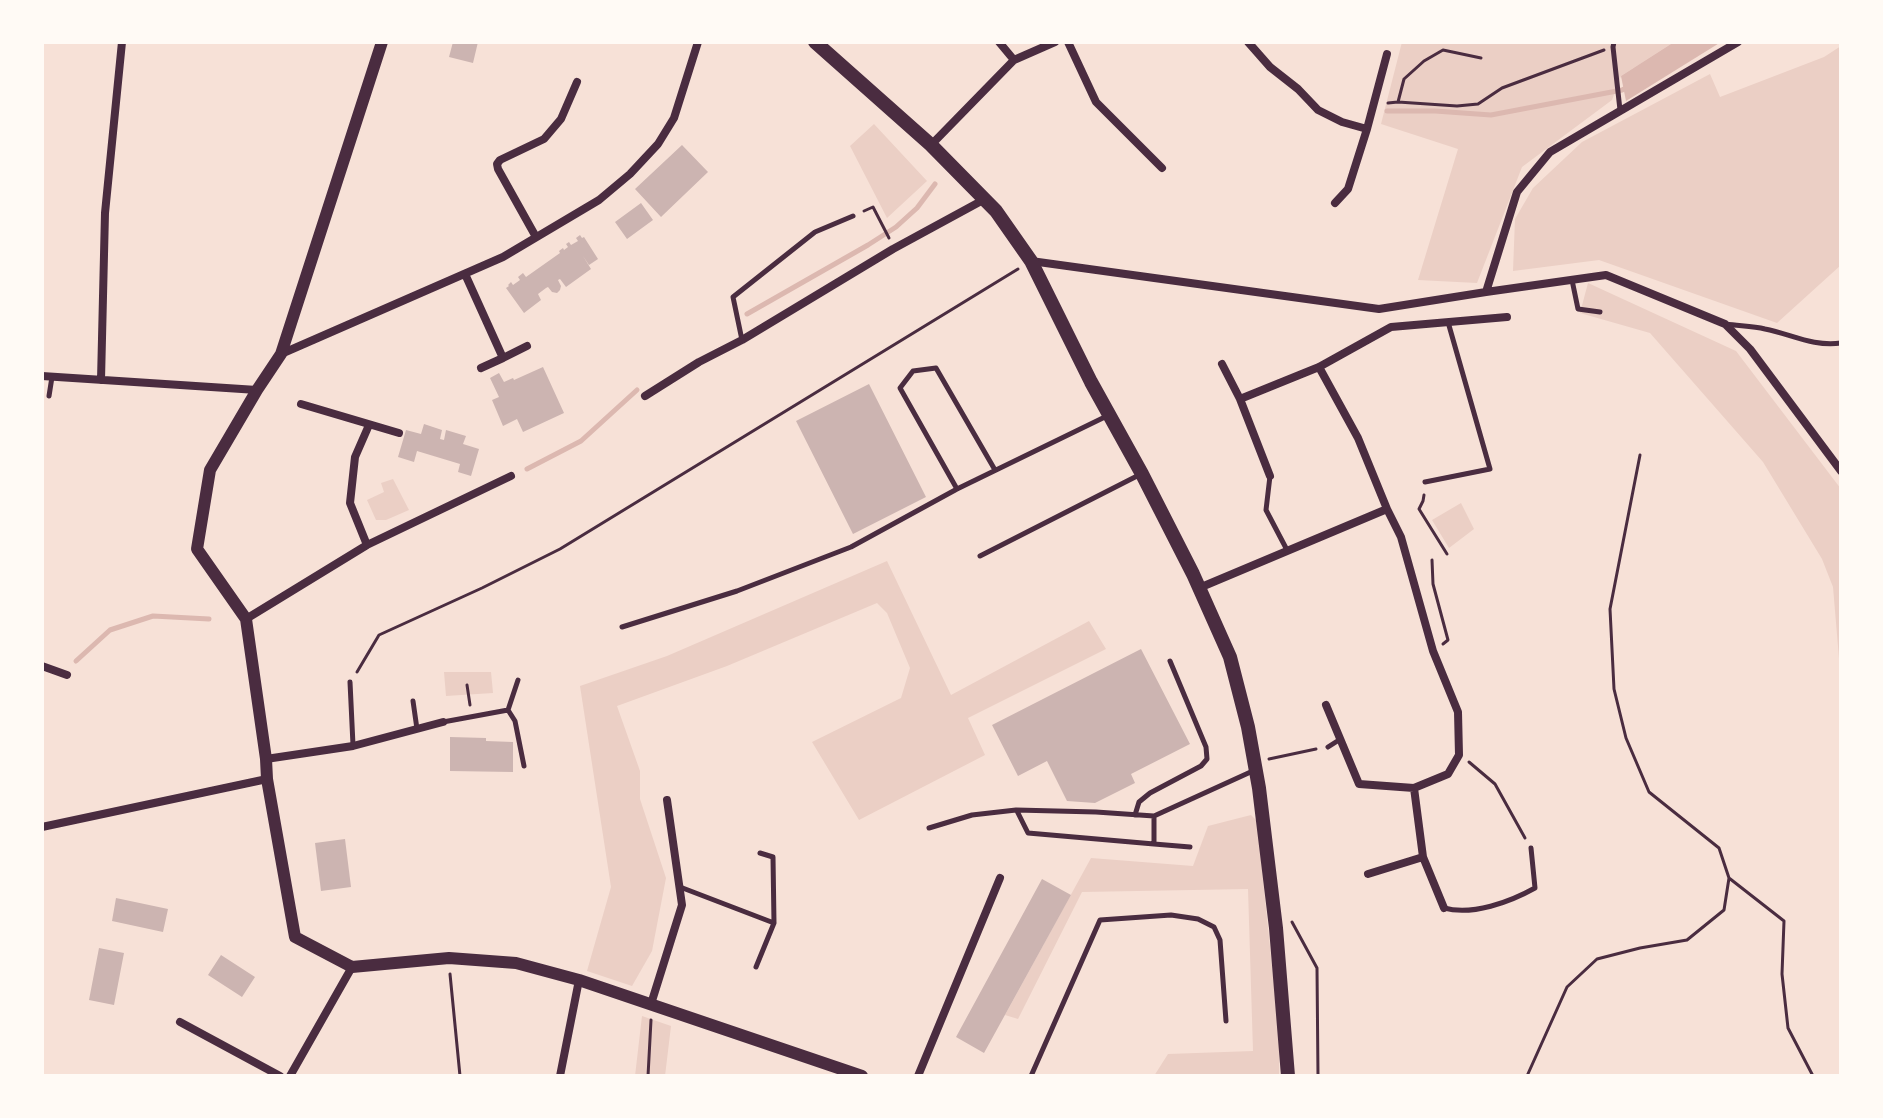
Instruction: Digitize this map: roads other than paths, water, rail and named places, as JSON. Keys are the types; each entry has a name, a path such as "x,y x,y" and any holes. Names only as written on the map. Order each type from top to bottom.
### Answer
{"main road":[{"path":"815,42 931,145 996,211 1031,261 1199,588 1230,657 1256,769 1272,890 1288,1076"}],"street":[{"path":"101,380 105,213 122,42"},
{"path":"382,42 281,354 210,470 197,549 246,619 267,779 295,937 352,967 449,958 516,963 579,980 857,1075"},
{"path":"281,354 503,257 599,200 630,174 658,144 674,118 698,42"},
{"path":"999,42 1014,60"},
{"path":"931,145 1014,60 1055,42"},
{"path":"1068,42 1096,102 1162,168"},
{"path":"1248,42 1270,67 1318,110 1342,122 1367,129"},
{"path":"1486,292 1517,192 1550,152 1738,42"},
{"path":"1335,203 1348,189 1387,54"},
{"path":"536,237 497,164 544,139 561,119 577,82"},
{"path":"645,396 893,249 985,199"},
{"path":"1031,261 1379,309 1606,275 1725,324 1750,349 1841,471"},
{"path":"465,274 503,358"},
{"path":"1240,399 1319,367 1391,327 1507,317"},
{"path":"481,368 527,346"},
{"path":"1222,364 1240,399 1270,476"},
{"path":"1319,367 1358,438 1401,537 1433,651 1458,712 1459,755 1448,774 1414,788 1359,784 1326,705"},
{"path":"42,376 257,390"},
{"path":"301,404 399,433"},
{"path":"367,545 350,503 355,457 369,425"},
{"path":"246,619 367,545 511,476"},
{"path":"1199,588 1387,509"},
{"path":"42,666 67,675"},
{"path":"266,759 353,746 443,722"},
{"path":"42,827 267,779"},
{"path":"1414,788 1423,857 1444,908"},
{"path":"651,1004 682,905 667,800"},
{"path":"1368,874 1423,857"},
{"path":"918,1076 1000,878"},
{"path":"290,1076 352,967"},
{"path":"560,1076 579,980"},
{"path":"180,1022 280,1076"}],"lane":[{"path":"1614,44 1620,110"},
{"path":"742,340 733,297 815,232 853,216"},
{"path":"1572,279 1578,309 1600,312"},
{"path":"1425,482 1490,469 1447,321"},
{"path":"1725,324 1766,329 1804,341 1829,345 1841,343"},
{"path":"957,489 900,388 913,371 936,368 995,470"},
{"path":"49,396 52,377"},
{"path":"622,627 737,591 851,547 957,489 1110,415"},
{"path":"980,556 1142,474"},
{"path":"1270,476 1266,510 1287,551"},
{"path":"1135,815 1139,802 1150,793 1201,766 1207,759 1206,747 1170,661"},
{"path":"508,710 518,680"},
{"path":"350,682 353,746"},
{"path":"413,701 417,730"},
{"path":"443,722 508,710"},
{"path":"508,710 515,721 524,766"},
{"path":"1328,747 1339,740"},
{"path":"929,828 972,815 1016,810 1154,816 1256,769"},
{"path":"1016,810 1028,833 1190,847"},
{"path":"1154,816 1154,844"},
{"path":"1444,908 1459,913 1515,900 1535,888 1531,848"},
{"path":"756,967 774,923 773,857 760,853"},
{"path":"679,887 774,923"},
{"path":"1031,1076 1100,920 1171,915 1198,919 1214,927 1220,940 1226,1021"}],"waterway":[{"path":"1387,111 1491,115 1628,87"},
{"path":"747,314 896,227 917,208 935,184"},
{"path":"527,469 581,441 637,390"},
{"path":"76,661 110,630 153,616 209,619"}]}
